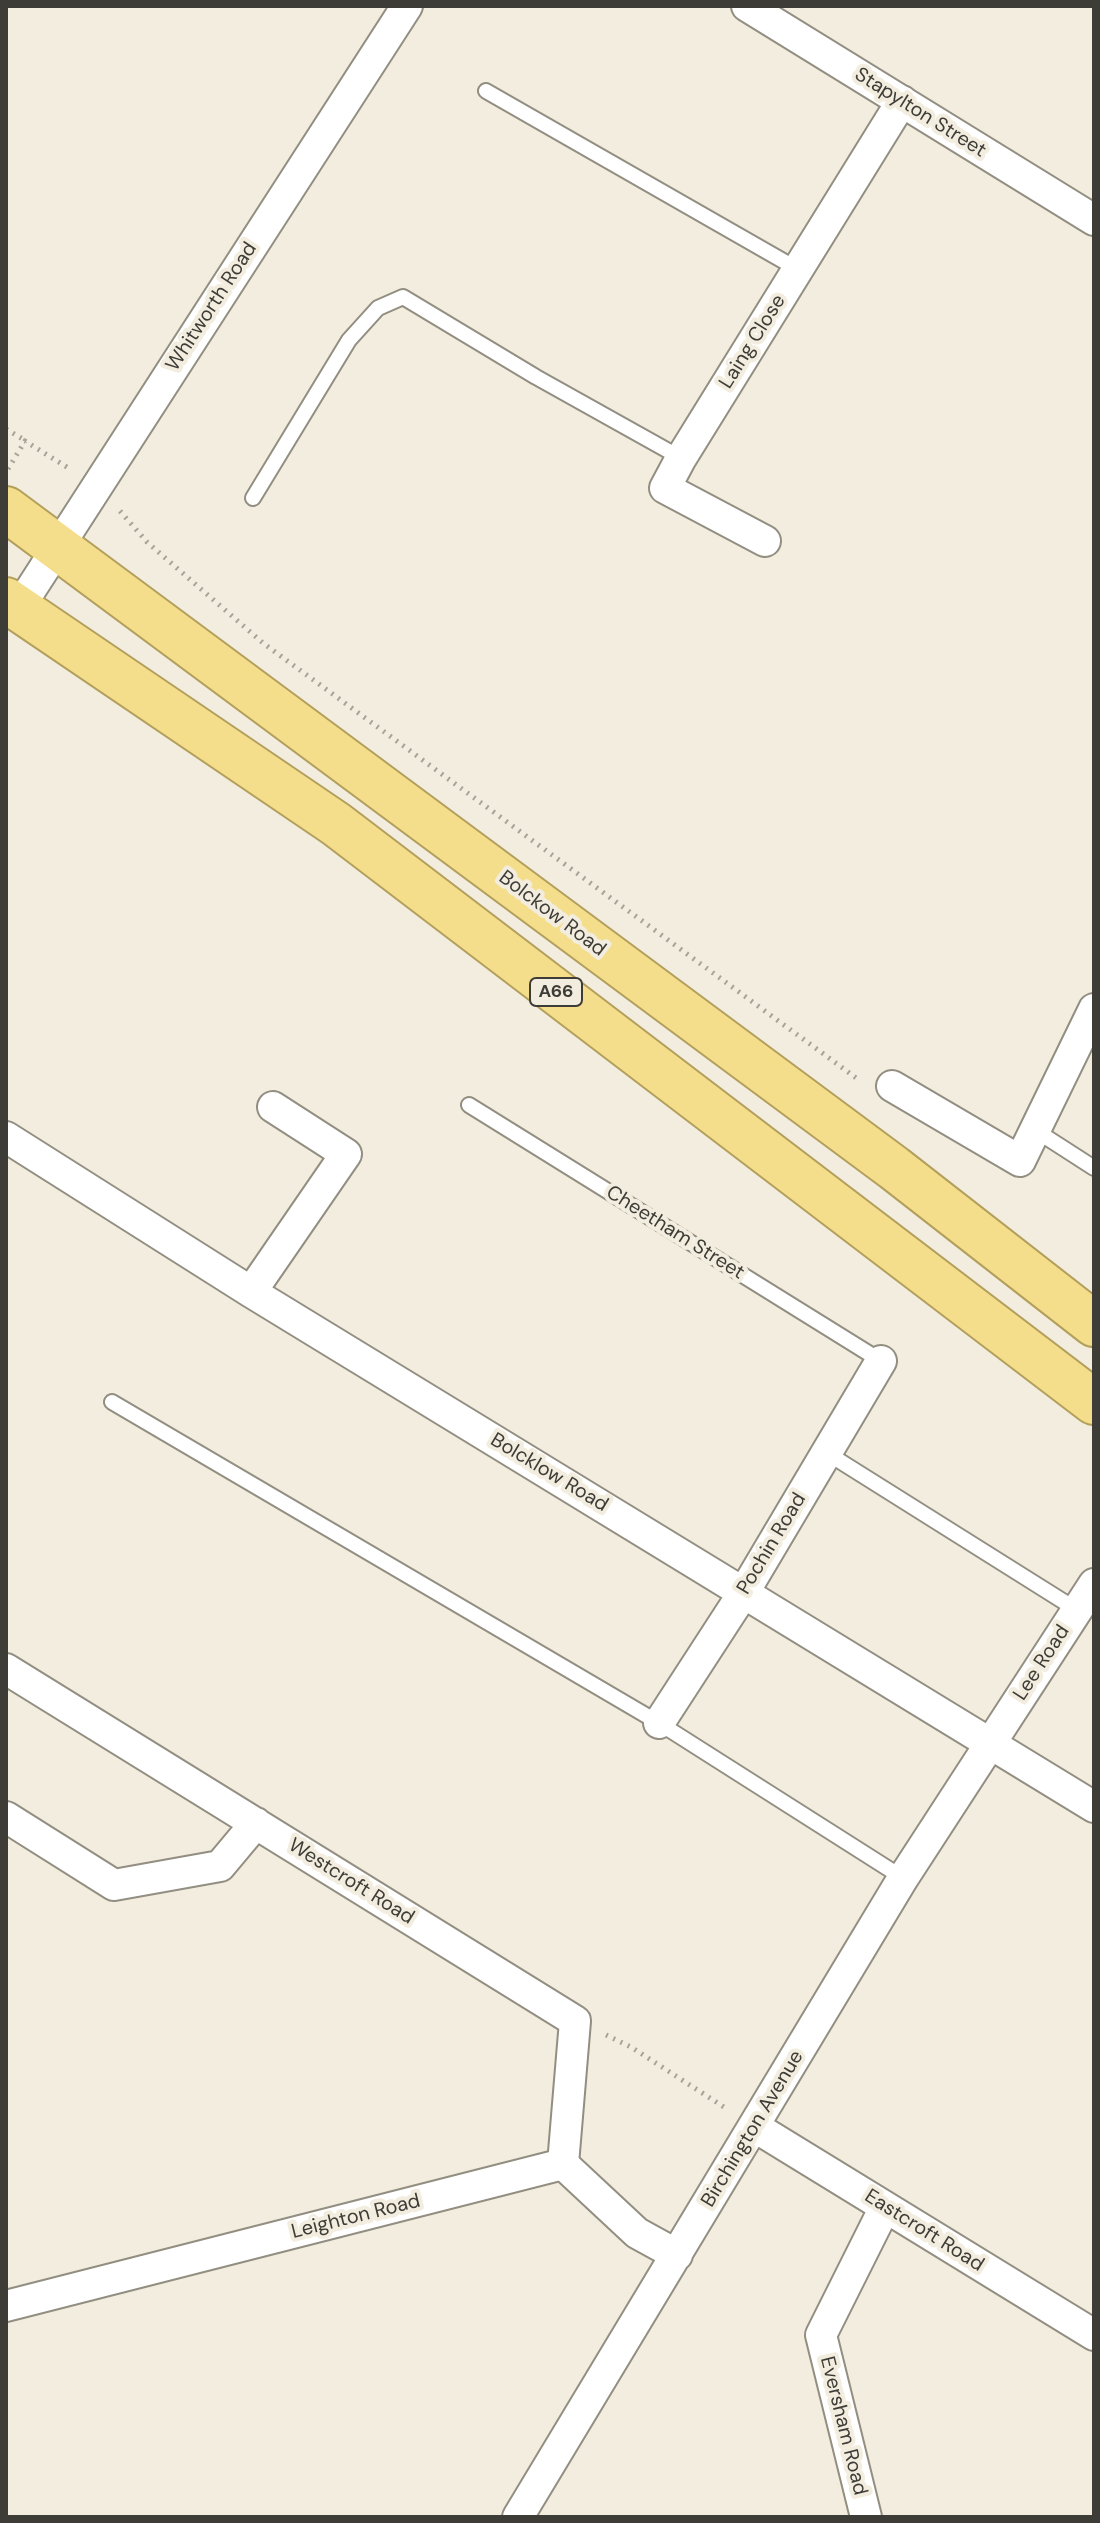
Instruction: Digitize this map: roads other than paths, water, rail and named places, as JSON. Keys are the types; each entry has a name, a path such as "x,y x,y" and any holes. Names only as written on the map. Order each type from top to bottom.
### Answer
{"highway":[{"name":"Bolckow Road","path":"6,509 894,1168 1094,1324"},
{"name":"A66","path":"12,604 336,824 1094,1402"}],"street":[{"name":"Whitworth Road","path":"12,604 58,546 407,6"},
{"name":"Stapylton Street","path":"747,6 1094,220"},
{"name":"Laing Close","path":"765,541 665,488 902,101"},
{"path":"892,1086 1020,1161 1094,1009"},
{"path":"251,1292 346,1154 273,1107"},
{"name":"Bolcklow Road","path":"6,1137 251,1292 1094,1807"},
{"name":"Pochin Road","path":"659,1723 744,1592 881,1361"},
{"name":"Lee Road","path":"989,1743 1094,1584"},
{"name":"Westcroft Road","path":"6,1669 575,2021 563,2164"},
{"name":"Birchington Avenue","path":"518,2517 903,1878 989,1743"},
{"path":"6,1817 114,1885 220,1866 256,1823"},
{"name":"Eastcroft Road","path":"755,2127 1094,2335"},
{"path":"563,2164 637,2233 677,2255"},
{"name":"Leighton Road","path":"6,2306 563,2164"},
{"name":"Eversham Road","path":"866,2517 821,2335 885,2207"}],"lane":[{"path":"486,91 799,270"},
{"path":"253,498 349,340 378,308 403,297 536,377 681,458"},
{"name":"Cheetham Street","path":"469,1105 881,1361"},
{"path":"1035,1130 1094,1168"},
{"path":"112,1402 659,1723 903,1878"},
{"path":"827,1453 1077,1610"}]}
